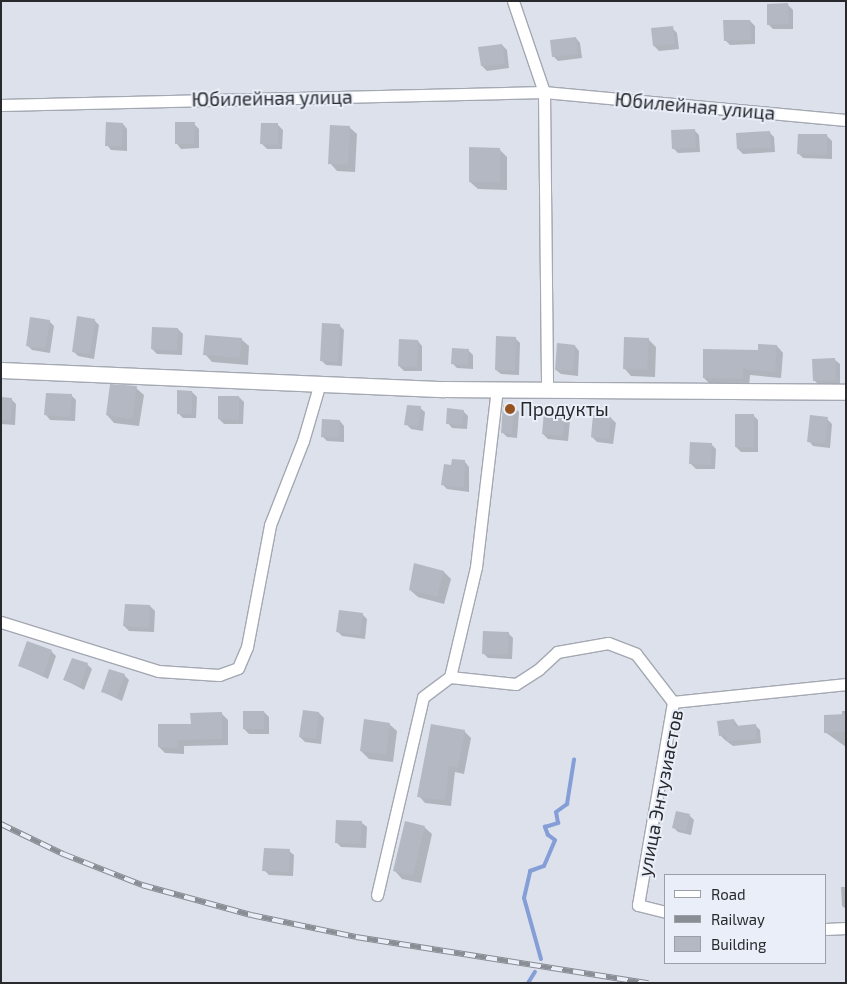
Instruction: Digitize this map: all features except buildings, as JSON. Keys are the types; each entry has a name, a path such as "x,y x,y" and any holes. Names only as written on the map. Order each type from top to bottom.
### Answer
{"street":[{"path":"513,1 544,92 546,390"},
{"name":"Юбилейная улица","path":"1,105 544,92 846,120"},
{"path":"1,370 497,389 846,392"},
{"path":"1,622 158,671 219,675 238,668 247,648 270,525 303,441 320,383"},
{"path":"377,895 423,697 450,677 476,567 497,389"},
{"path":"450,677 516,684 540,669 556,652 608,643 636,654 674,702"},
{"name":"улица Энтузиастов","path":"664,912 638,905 674,702 846,684"},
{"path":"827,929 846,928"}],"waterway":[{"path":"541,959 524,898 530,871 544,866 555,840 548,835 545,827 558,823 556,812 567,804 574,760"},
{"path":"528,983 535,972"}],"railway":[{"path":"1,824 63,854 142,885 251,915 356,937 648,983"}],"place":[{"name":"Продукты","path":"510,409"}]}
